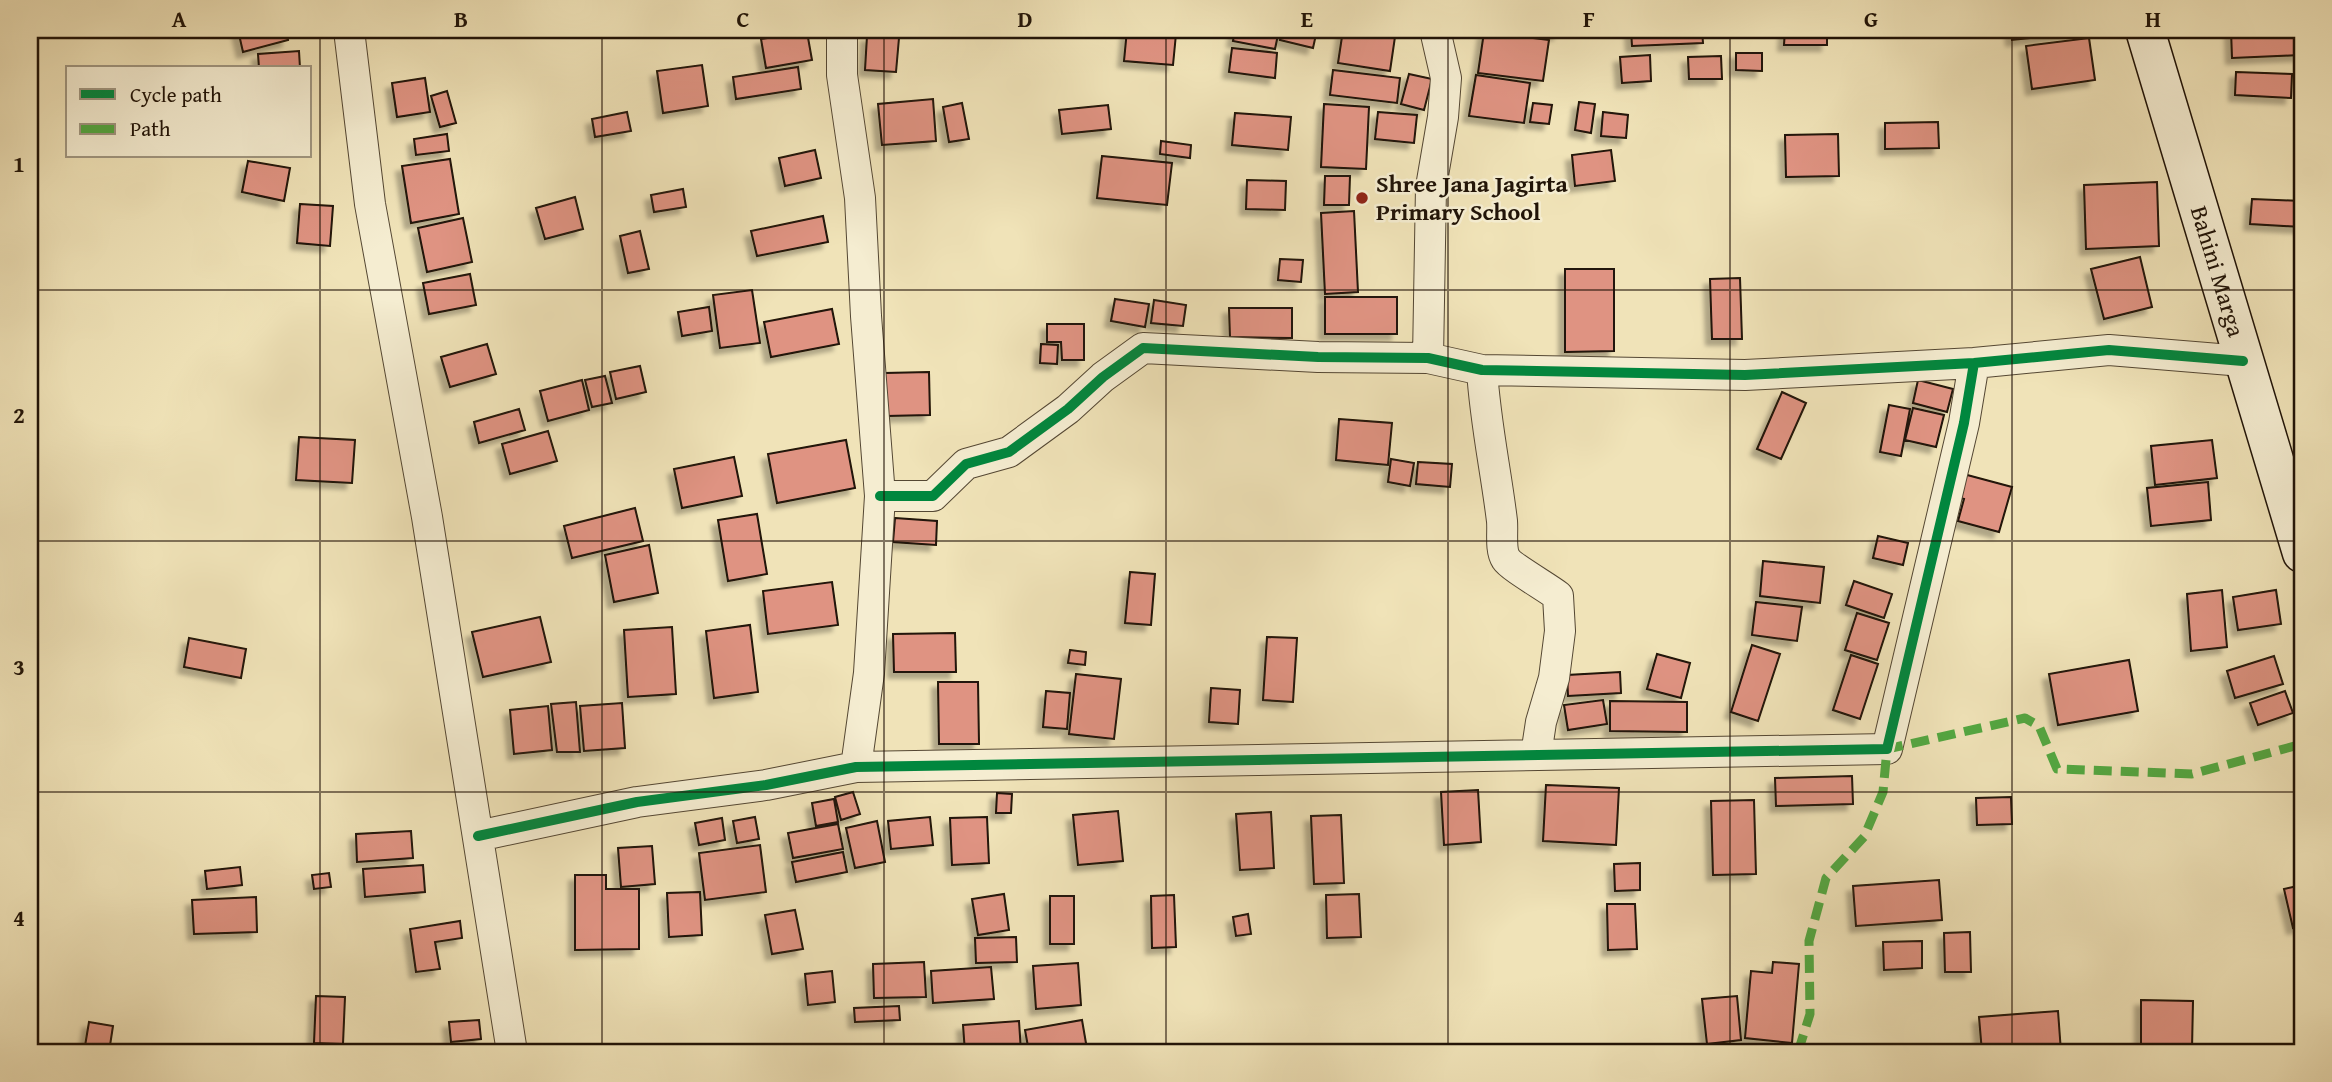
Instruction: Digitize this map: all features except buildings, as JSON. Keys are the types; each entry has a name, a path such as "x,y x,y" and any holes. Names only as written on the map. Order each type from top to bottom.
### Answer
{"street":[{"path":"349,30 370,204 427,517 512,1052"},
{"path":"842,30 842,75 860,198 880,496 869,673 856,766"},
{"path":"1428,358 1431,187 1443,117 1446,78 1435,30"},
{"name":"Bahini Marga","path":"2145,30 2302,553"},
{"path":"880,496 933,496 966,464 1009,452 1068,409 1103,377 1143,348 1318,357 1428,358 1482,370 1745,375 1974,363 2109,350 2243,361"},
{"path":"478,836 637,802 766,785 856,766 1887,749 1964,424 1974,363"},
{"path":"1482,370 1503,525 1503,556 1511,565 1559,596 1560,632 1554,678 1541,722 1536,755"}],"marked path":[{"path":"1798,1052 1810,1014 1809,941 1826,878 1864,837 1883,792 1887,749 2025,718 2039,726 2057,769 2192,774 2302,744"}],"cycle path":[{"path":"880,496 933,496 966,464 1009,452 1068,409 1103,377 1143,348 1318,357 1428,358 1482,370 1745,375 1974,363 2109,350 2243,361"},
{"path":"478,836 637,802 766,785 856,767 1887,749 1964,423 1974,363"}],"place":[{"name":"Shree Jana Jagirta Primary School","path":"1362,198"}]}
